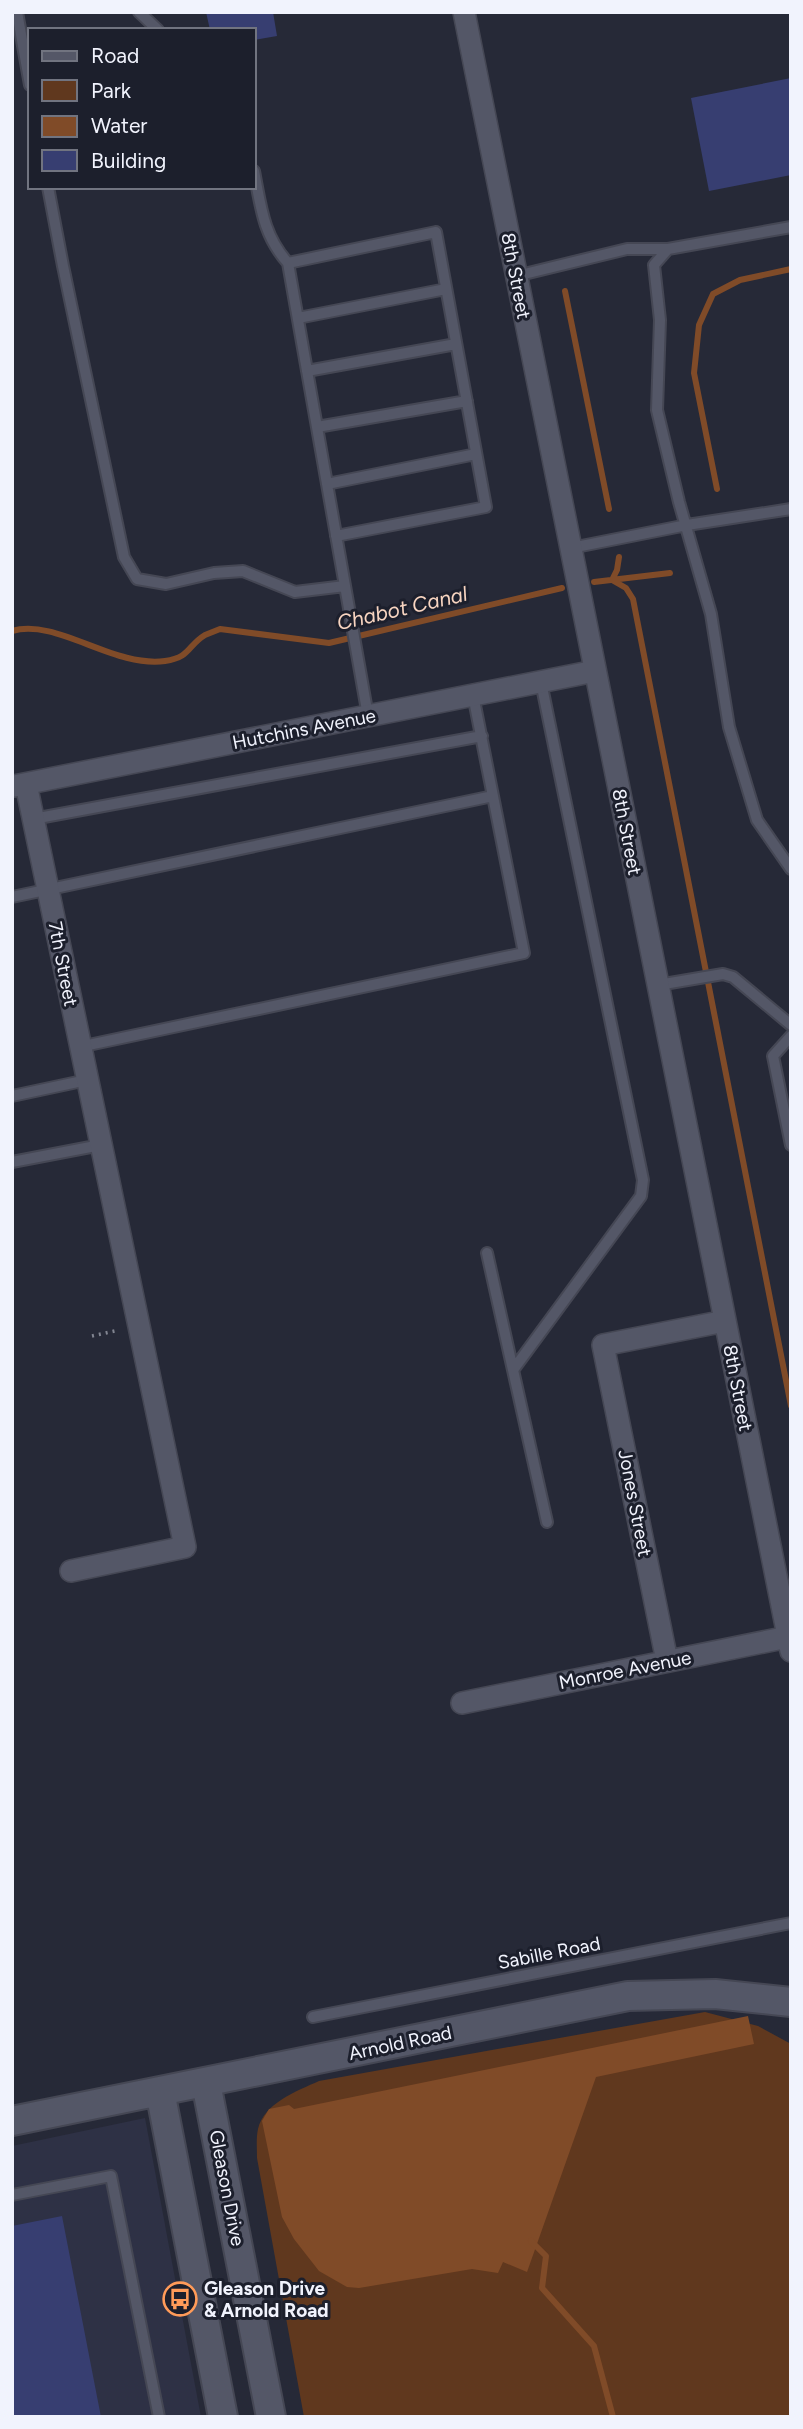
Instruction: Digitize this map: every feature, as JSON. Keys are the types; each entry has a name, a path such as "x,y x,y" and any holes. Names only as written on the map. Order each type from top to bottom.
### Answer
{"street":[{"name":"8th Street","path":"464,12 789,1644"},
{"name":"Hutchins Avenue","path":"19,785 595,671"},
{"name":"7th Street","path":"19,785 33,819 185,1547 71,1571"},
{"name":"Jones Street","path":"667,1661 603,1345 724,1321"},
{"name":"Monroe Avenue","path":"463,1703 667,1661 789,1644"},
{"name":"Arnold Road","path":"12,2121 628,1996 715,1994 791,2002"},
{"name":"Gleason Drive","path":"206,2083 271,2417"},
{"path":"160,2091 223,2417"}],"lane":[{"path":"17,12 28,74"},
{"path":"139,12 156,28"},
{"path":"256,181 265,224 274,247 288,263 368,716"},
{"path":"48,189 124,557 137,579 166,584 214,573 243,571 295,592 345,586"},
{"path":"516,276 627,249 668,249 791,227"},
{"path":"288,263 436,232 477,454 486,507 336,536"},
{"path":"668,249 654,265 660,320 657,410 710,614 729,727 757,820 791,869"},
{"path":"298,318 446,289"},
{"path":"307,371 457,344"},
{"path":"317,426 467,401"},
{"path":"327,484 477,454"},
{"path":"570,548 687,525 791,509"},
{"path":"513,1370 640,1196 643,1180 541,682"},
{"path":"79,1047 524,953 473,695"},
{"path":"33,819 482,736"},
{"path":"12,897 494,796"},
{"path":"658,985 723,974 733,978 791,1025"},
{"path":"791,1036 774,1056 791,1145"},
{"path":"12,1096 87,1080"},
{"path":"12,1162 101,1144"},
{"path":"487,1253 547,1522"},
{"name":"Sabille Road","path":"313,2017 791,1923"},
{"path":"12,2195 111,2176 159,2417"}],"path":[{"path":"92,1336 139,1326"}],"shaded area":[{"path":"145,2118 201,2417 12,2417 12,2146"}],"green space":[{"path":"705,2012 758,2026 791,2044 791,2417 304,2417 257,2158 258,2129 267,2112 282,2099 319,2081"}],"water":[{"path":"748,2016 754,2044 596,2077 527,2272 503,2262 498,2273 472,2269 359,2288 347,2287 319,2271 294,2239 282,2217 262,2121 269,2109 289,2105 294,2109"}],"building":[{"path":"206,12 273,12 277,36 256,40 256,28 210,28"},
{"path":"791,78 791,175 709,191 691,98"},
{"path":"62,2216 101,2417 12,2417 12,2226"}],"waterway":[{"path":"717,489 694,373 699,325 713,294 740,280 791,269"},
{"path":"565,291 609,509"},
{"path":"612,580 619,557"},
{"path":"594,582 670,573"},
{"path":"612,580 626,588 633,599 791,1406"},
{"name":"Chabot Canal","path":"12,631 48,631 125,657 165,661 180,657 199,639 220,629 329,643 562,588"},
{"path":"531,2241 546,2256 542,2288 594,2346 613,2417"}],"place":[{"name":"Gleason Drive & Arnold Road","path":"180,2299"}]}
